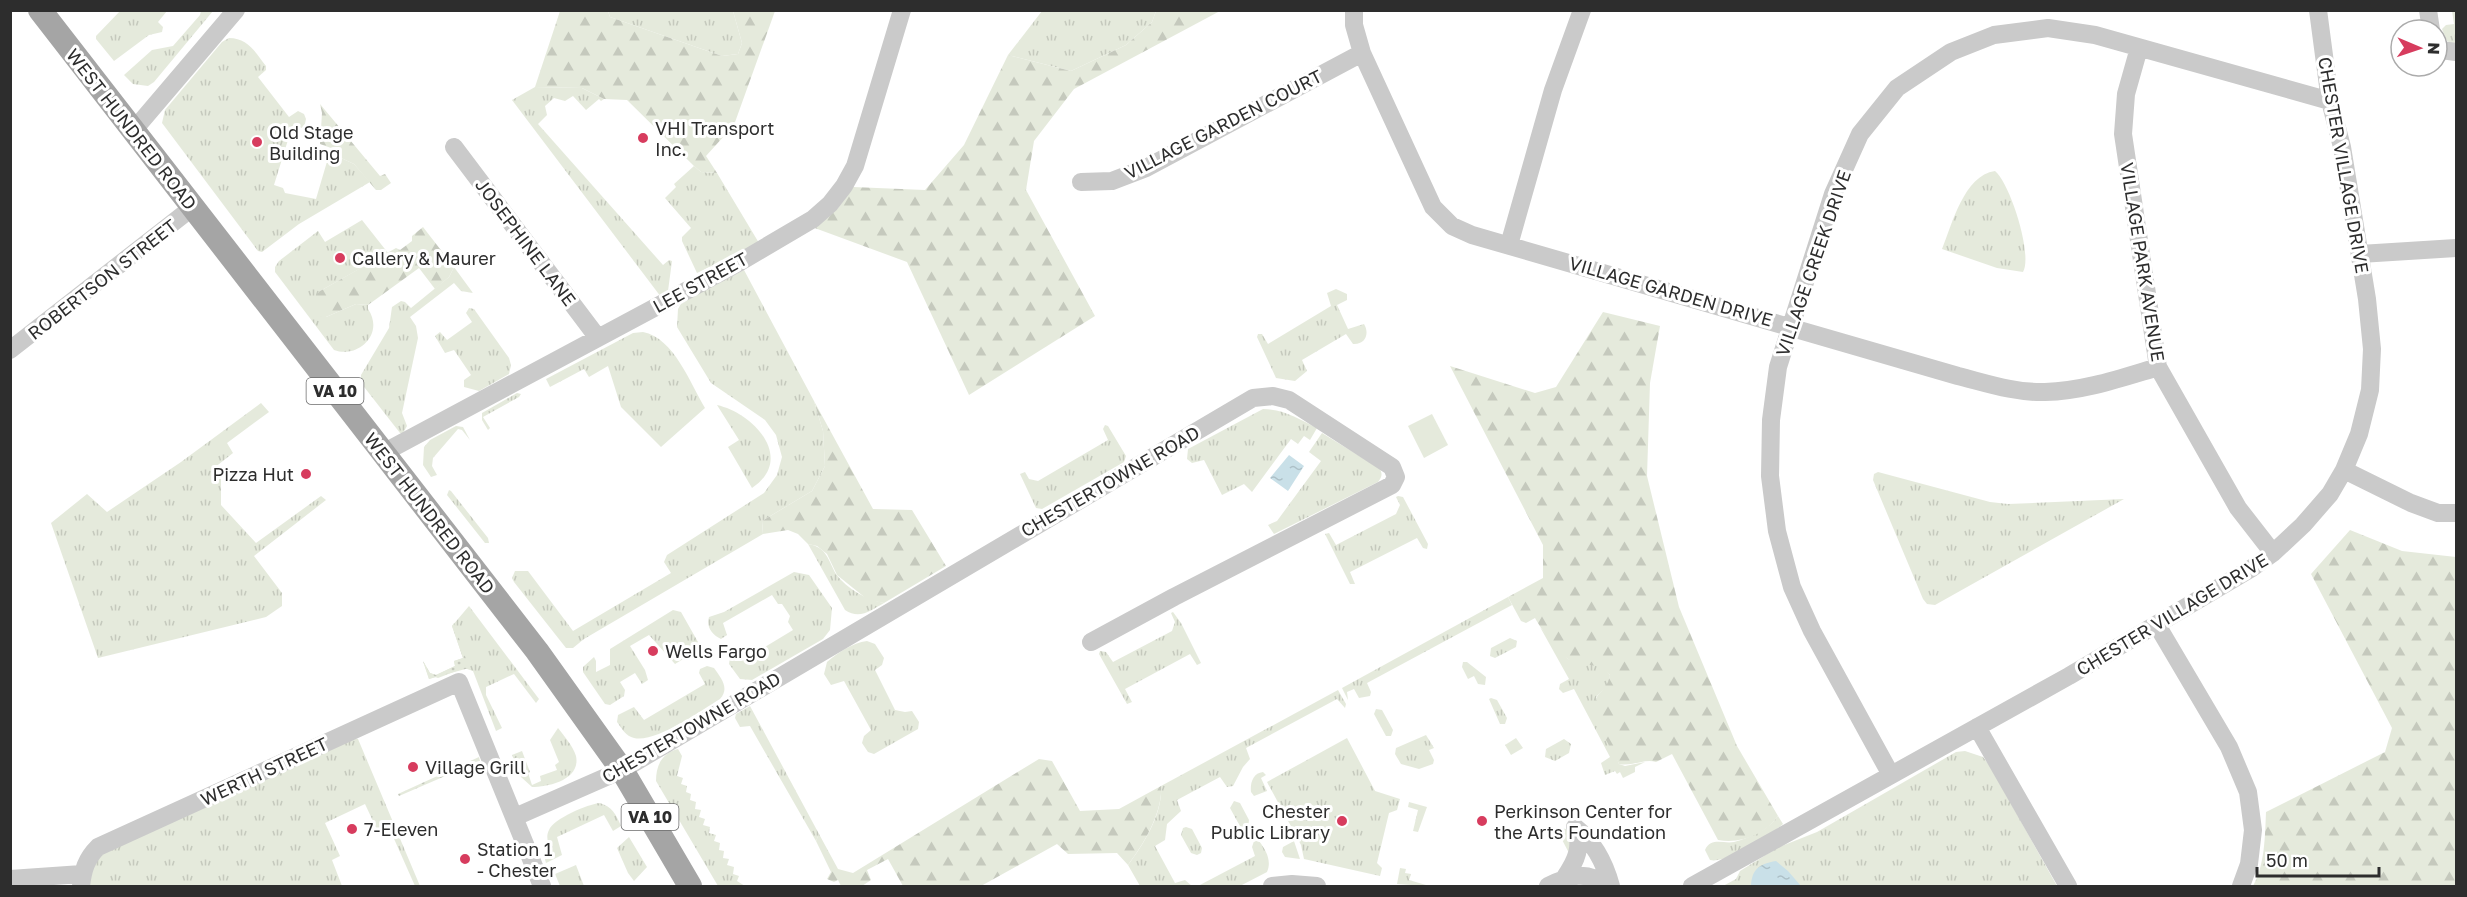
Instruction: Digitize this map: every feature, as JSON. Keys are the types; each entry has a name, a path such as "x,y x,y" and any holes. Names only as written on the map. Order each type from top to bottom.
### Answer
{"main road":[{"name":"WEST HUNDRED ROAD","path":"40,10 530,642 622,770 690,886"}],"street":[{"path":"133,131 236,10"},
{"name":"LEE STREET","path":"383,453 740,262 813,219 830,204 844,186 855,166 902,10"},
{"name":"VILLAGE GARDEN DRIVE","path":"1354,10 1354,25 1362,52 1433,207 1452,226 1509,245 1958,376 2012,389 2044,392 2083,388 2158,367"},
{"path":"1509,245 1553,90 1582,10"},
{"name":"CHESTER VILLAGE DRIVE","path":"1692,886 2157,625 2273,553 2303,525 2330,494 2344,470 2359,434 2370,390 2372,349 2360,254 2342,147 2330,101 2318,10"},
{"name":"VILLAGE CREEK DRIVE","path":"1891,775 1812,631 1792,586 1777,531 1770,476 1771,420 1778,367 1833,194 1860,134 1897,88 1951,52 1994,35 2048,28 2095,35 2330,101"},
{"name":"VILLAGE PARK AVENUE","path":"2139,48 2126,94 2123,134 2158,367 2238,508 2273,553"},
{"name":"VILLAGE GARDEN COURT","path":"1081,182 1112,181 1146,168 1362,52"},
{"name":"JOSEPHINE LANE","path":"454,147 598,338"},
{"name":"ROBERTSON STREET","path":"10,350 192,207"},
{"path":"2360,254 2457,248"},
{"name":"CHESTERTOWNE ROAD","path":"515,817 622,770 1253,398 1273,396 1289,399 1392,466 1396,477 1392,486 1091,642"},
{"path":"2344,470 2411,503 2438,513 2457,513"},
{"path":"2157,625 2229,747 2248,792 2253,830 2249,864 2241,886"},
{"name":"WERTH STREET","path":"10,879 82,880 89,855 98,847 459,682 515,817"},
{"path":"1977,727 2068,886"},
{"path":"515,817 542,886"},
{"path":"1565,877 1573,866 1579,846 1575,827 1587,836 1607,870 1611,886"},
{"path":"1548,886 1565,877 1588,876 1599,880 1606,886"},
{"path":"1272,886 1292,884 1317,886"}],"green space":[{"path":"121,10 167,11 158,22 163,27 162,32 149,35 114,61 96,36"},
{"path":"201,11 213,11 154,82 148,86 133,84 124,75 152,50 173,46"},
{"path":"560,11 608,11 610,17 722,56 738,54 742,43 733,11 775,11 734,125 706,156 717,173 701,172 627,100 604,99 582,88 535,87"},
{"path":"608,11 733,11 742,43 738,54 722,56 610,17"},
{"path":"1042,11 1156,11 1152,22 1126,45 1071,71 1008,55"},
{"path":"1156,11 1220,11 1074,89 1034,141 1026,190 1095,316 969,395 907,262 812,227 838,208 853,187 925,190 964,145 1008,55 1071,71 1126,45 1152,22"},
{"path":"2452,11 2456,11 2456,45 2449,42 2449,25 2454,24"},
{"path":"229,38 246,43 259,56 266,70 258,77 289,117 298,111 304,114 306,119 304,128 292,127 274,185 283,188 285,193 316,199 331,148 339,157 354,164 370,182 299,224 262,252 258,251 162,123 165,110 222,42"},
{"path":"535,87 582,88 604,99 601,101 599,99 586,110 573,96 565,101 554,98 545,106 547,115 538,124 663,265 669,260 672,261 668,291 661,297 512,100"},
{"path":"320,104 380,176 385,174 391,183 381,190 376,190 354,164 339,157 331,148 320,144 322,113"},
{"path":"694,166 701,172 717,173 759,243 697,273 682,241 682,237 691,228 665,198 676,187 674,184"},
{"path":"1995,171 2007,189 2018,220 2025,251 2023,272 1997,268 1942,249 1967,191 1984,175"},
{"path":"362,220 388,253 320,291 326,317 356,304 368,305 373,327 371,335 360,348 343,352 334,350 275,272 275,267 279,261 318,231 325,242"},
{"path":"423,227 454,267 449,277 435,289 419,268 368,305 356,304 326,317 319,316 312,309 312,300 320,291 396,248 400,250 412,241 412,236"},
{"path":"454,267 473,293 461,291 454,283 410,317 416,326 418,338 402,413 407,426 403,433 400,433 361,383 361,375 389,328 392,307 401,301 411,308 449,277"},
{"path":"744,270 814,401 823,431 825,466 812,491 762,521 763,534 584,639 573,648 566,648 514,582 512,578 515,571 528,571 573,631 671,573 664,562 667,555 764,493 777,475 782,457 776,435 765,420 711,383 677,327 678,309 682,302"},
{"path":"1336,289 1347,294 1347,300 1337,305 1348,329 1364,324 1366,335 1363,341 1353,344 1346,334 1302,360 1307,371 1295,381 1276,378 1257,337 1258,334 1262,334 1268,344 1331,306 1327,293"},
{"path":"469,308 474,309 509,358 511,365 509,374 479,391 464,387 464,380 471,375 454,350 445,353 435,336 440,332 447,340 472,322 466,313"},
{"path":"1603,312 1660,326 1650,383 1647,476 1679,607 1737,746 1778,816 1766,828 1751,837 1735,841 1718,840 1672,754 1656,762 1619,764 1598,725 1593,710 1594,703 1607,684 1610,675 1600,667 1568,659 1550,640 1535,618 1526,623 1521,621 1508,597 1543,578 1543,545 1450,366 1535,393 1556,387"},
{"path":"643,332 654,336 672,352 705,408 661,447 621,407 608,366 589,377 584,369 550,387 546,379 633,333"},
{"path":"517,393 521,394 519,397 483,417 490,428 488,430 482,420 482,413"},
{"path":"814,401 873,509 912,510 946,566 884,603 868,600 837,575 827,554 817,546 808,544 798,534 788,530 763,534 762,521 812,491 825,466 823,431"},
{"path":"261,403 269,412 227,443 233,453 214,468 221,479 221,505 256,543 321,496 326,500 254,556 282,593 282,606 266,617 98,658 51,523 87,494 107,512 181,462"},
{"path":"717,405 744,417 764,438 770,451 770,464 765,476 752,488 728,447 739,440"},
{"path":"1263,409 1285,413 1317,428 1310,440 1304,436 1298,444 1291,439 1252,492 1244,484 1222,495 1204,460 1192,463 1187,459 1188,449"},
{"path":"1432,414 1448,445 1424,458 1408,426"},
{"path":"1105,425 1108,426 1126,456 1124,462 1042,509 1036,508 1020,474 1025,472 1029,479 1038,481 1108,440 1103,429"},
{"path":"456,426 463,427 470,440 462,430 458,429 433,458 432,466 437,475 431,477 423,465 424,447 430,440"},
{"path":"1322,433 1379,468 1380,478 1378,482 1274,534 1268,525 1277,521 1321,461 1309,452"},
{"path":"1878,472 1990,502 2008,504 2124,499 1935,605 1927,604 1923,599 1873,480 1874,474"},
{"path":"449,490 488,538 489,543 485,543 447,495"},
{"path":"1396,497 1403,497 1428,544 1427,549 1423,548 1417,538 1350,572 1355,584 1350,584 1325,534 1329,533 1336,545 1396,514 1400,505"},
{"path":"2350,530 2402,551 2456,557 2456,886 2253,886 2262,860 2266,812 2385,752 2392,728 2311,574"},
{"path":"808,544 823,551 836,574 852,589 884,603 861,614 845,610"},
{"path":"794,572 809,575 832,608 830,630 823,639 752,680 740,679 729,664 731,651 737,650 745,659 793,630 788,622 790,616 772,595 723,623 727,635 721,639 710,630 709,617 724,612"},
{"path":"1508,597 1512,605 1367,683 1371,692 1370,696 1359,698 1354,689 1347,692 1348,700 1342,688"},
{"path":"469,606 539,699 536,703 514,674 486,687 486,695 502,728 496,731 473,671 464,668 429,679 423,661 430,673 436,675 455,666 454,661 463,658 452,626"},
{"path":"673,610 681,612 698,642 698,650 675,664 649,635 630,646 645,670 648,680 642,684 635,673 620,682 625,690 624,696 610,705 605,704 583,672 583,667 594,657 596,672 610,665 610,649"},
{"path":"1173,612 1201,663 1197,665 1190,654 1125,689 1132,702 1127,704 1099,654 1100,651 1106,652 1113,662 1172,631 1175,622 1171,613"},
{"path":"454,623 469,668 429,679 423,661 430,673 436,675 455,666 454,661 463,658 452,626"},
{"path":"1540,627 1568,659 1604,667 1610,675 1609,684 1596,697 1619,764 1625,766 1645,762 1635,767 1635,772 1623,778 1620,772 1617,774 1615,771 1605,775 1601,763 1610,757 1574,689 1563,693 1559,689 1560,684 1569,679"},
{"path":"1510,638 1517,641 1516,647 1495,658 1490,656 1491,648"},
{"path":"867,641 875,644 884,658 882,665 875,670 895,710 912,711 919,722 918,729 874,754 868,752 862,743 864,736 871,730 844,681 831,685 824,674 827,662 841,651"},
{"path":"1463,662 1467,662 1486,677 1485,685 1478,684 1474,676 1468,679 1462,667"},
{"path":"707,666 714,668 723,683 724,691 720,699 678,725 654,736 634,738 624,732 617,722 618,715 634,707 644,720 705,684 699,673 700,669"},
{"path":"1338,690 1346,704 1345,708 1337,699 1246,748 1250,759 1233,786 1227,787 1220,777 1177,800 1181,811 1167,824 1165,840 1155,846 1175,883 1185,880 1192,886 1140,886 1128,865 1146,838 1156,817 1161,786"},
{"path":"1489,699 1497,700 1507,718 1505,724 1500,724"},
{"path":"750,706 819,834 816,841 750,726 740,727 735,718 736,714"},
{"path":"1376,709 1382,710 1393,730 1391,736 1386,736 1374,714"},
{"path":"558,728 576,756 573,771 554,784 532,787 521,777 512,755 522,751 532,785 541,781 540,776 557,770 555,765 559,762 550,740"},
{"path":"1426,735 1434,748 1429,750 1434,760 1433,764 1419,769 1401,764 1395,754 1396,748"},
{"path":"351,738 358,739 420,886 415,886 391,832 380,836 365,804 325,823 340,856 332,860 342,886 82,886 90,856"},
{"name":"Chester Public Library","path":"1347,738 1375,791 1400,799 1397,810 1389,813 1377,863 1382,868 1380,876 1304,859 1301,845 1267,782"},
{"path":"1516,738 1523,748 1511,755 1505,745"},
{"path":"1564,739 1571,744 1569,753 1555,761 1545,757 1546,749"},
{"path":"678,749 682,756 677,776 683,778 681,784 687,786 686,792 691,794 690,800 696,802 695,809 701,810 699,817 705,819 703,825 710,827 709,833 716,835 714,841 720,843 719,850 724,851 723,858 729,859 727,865 734,867 733,874 739,876 737,881 745,886 718,886 656,781 661,760 668,753"},
{"path":"1965,751 1983,757 1990,766 2057,886 1723,886 1736,879 1740,871 1777,848 1817,832 1956,752"},
{"path":"479,757 480,761 399,796 398,794"},
{"path":"1039,759 1052,761 1080,811 1119,809 1161,786 1156,817 1146,838 1128,865 1117,853 1068,854 1057,844 981,886 903,886 888,859 867,870 871,880 862,886 841,886 838,880 834,882 827,879 831,872 816,841 819,834 838,869 853,873"},
{"path":"1263,772 1266,775 1261,778 1267,791 1254,796 1251,792 1252,782 1257,774"},
{"path":"1234,801 1240,803 1249,820 1248,828 1241,828 1230,808"},
{"path":"1409,802 1427,807 1418,832 1413,831 1418,810 1408,807"},
{"path":"600,803 613,812 621,826 613,831 604,815 557,837 562,855 546,863 544,856 551,854 547,836 552,826 572,813"},
{"path":"1778,816 1783,824 1759,842 1738,854 1710,860 1705,850 1714,842 1734,842 1746,838 1764,829"},
{"path":"1183,828 1192,829 1202,848 1201,853 1197,855 1191,853 1181,835"},
{"path":"1566,829 1570,836 1570,855 1557,830"},
{"path":"629,837 647,867 634,881 617,848"},
{"path":"1254,841 1259,841 1266,852 1269,860 1267,872 1240,886 1198,886 1255,856 1252,847"},
{"path":"1294,841 1300,859 1285,857 1282,852 1283,847"},
{"path":"576,865 584,886 560,886 555,874"},
{"path":"1400,868 1406,869 1405,873 1411,874 1409,880 1426,885 1397,884"}],"water":[{"path":"1289,455 1304,466 1288,491 1270,478"},
{"path":"1776,861 1801,886 1751,886 1757,868"}],"place":[{"name":"VHI Transport Inc.","path":"643,138"},
{"name":"Old Stage Building","path":"257,142"},
{"name":"Callery & Maurer","path":"340,258"},
{"name":"Pizza Hut","path":"306,474"},
{"name":"Wells Fargo","path":"653,651"},
{"name":"Village Grill","path":"413,767"},
{"name":"Chester Public Library","path":"1342,821"},
{"name":"Perkinson Center for the Arts Foundation","path":"1482,821"},
{"name":"7-Eleven","path":"352,829"},
{"name":"Station 1 - Chester","path":"465,859"}]}
